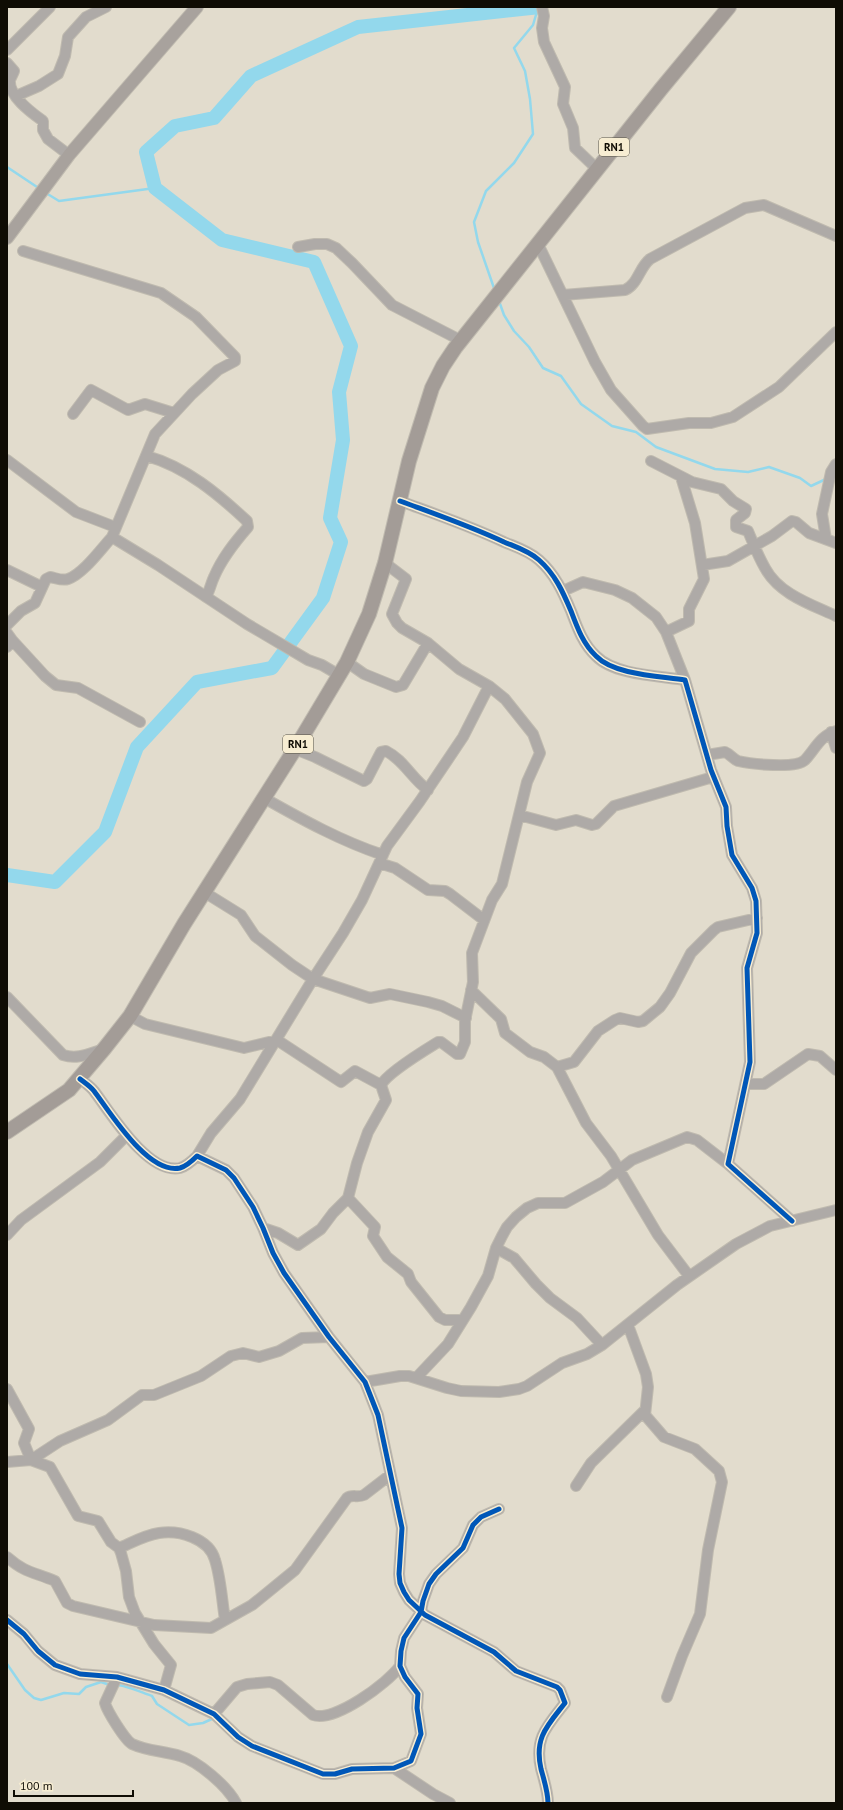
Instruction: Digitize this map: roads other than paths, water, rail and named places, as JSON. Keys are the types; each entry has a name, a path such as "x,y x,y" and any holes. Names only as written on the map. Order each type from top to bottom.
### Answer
{"highway":[{"name":"RN1","path":"7,1132 69,1090 130,1016 204,892 295,749 339,675 369,614 385,563 409,461 432,388 443,366 460,340 729,7"}],"main road":[{"path":"7,238 32,202 69,155 197,7"}],"street":[{"path":"7,50 50,7"},
{"path":"16,96 39,86 58,74 65,56 68,37 86,16 106,7"},
{"path":"543,10 542,28 544,42 566,89 563,104 573,128 575,148 597,169"},
{"path":"7,64 14,71 10,80 20,103 43,122 43,130 48,139 69,155"},
{"path":"563,295 624,290 630,288 645,263 650,259 741,210 756,205 764,205 836,236"},
{"path":"298,247 315,244 327,244 336,248 392,305 460,340"},
{"path":"538,244 595,362 611,390 647,429 689,423 711,423 733,417 779,387 836,332"},
{"path":"7,625 21,611 36,603 47,578 63,580 70,579 96,556 112,537 155,434 218,370 235,361 235,357 196,317 161,293 23,251"},
{"path":"74,414 91,390 128,410 145,404 174,413"},
{"path":"147,456 169,463 208,487 247,521 248,527 229,548 213,578 212,586 206,597"},
{"path":"7,460 76,512 115,527"},
{"path":"651,461 692,482 721,489 733,501 746,509 747,512 736,520 736,527 748,531 765,568 782,588 799,600 836,616"},
{"path":"826,539 822,514 828,483 833,468"},
{"path":"666,632 689,621 689,609 703,583 702,565 695,523 681,477"},
{"path":"400,501 485,533 527,552 548,568 563,591 579,632 587,645 600,660 624,671 685,680"},
{"path":"702,565 728,561 755,546 792,521 796,522 809,533 836,543"},
{"path":"112,537 158,565 247,624 295,653 339,675"},
{"path":"381,1085 391,1074 438,1042 441,1042 457,1054 460,1054 465,1042 466,1018 473,975 472,953 492,900 502,884 527,782 538,757 539,751 536,739 530,729 505,699 489,686 459,669 428,643 402,628 393,617 393,613 406,579 385,563"},
{"path":"7,570 42,587"},
{"path":"563,591 583,582 615,590 640,604 656,618 666,632 685,680 713,777 726,807 727,826 732,855 754,895 757,933 747,968 750,1057 747,1084 728,1164"},
{"path":"9,640 56,685 78,688 140,722"},
{"path":"346,662 370,677 392,687 399,687 403,685 428,643"},
{"path":"80,1078 93,1090 127,1135 152,1158 168,1168 181,1168 198,1156 211,1133 240,1099 277,1040 362,900 394,834 428,790 462,737 489,686"},
{"path":"707,755 726,752 738,761 777,765 799,763 804,761 825,736 834,732 836,748"},
{"path":"295,749 364,781 367,779 381,752 386,751 406,767 419,784 428,790"},
{"path":"519,815 556,825 576,820 592,825 596,824 614,806 713,777"},
{"path":"264,798 334,836 381,859 428,890 445,891 484,920"},
{"path":"204,892 241,915 255,936 313,979 370,998 390,994 428,1002 442,1006 466,1018"},
{"path":"557,1067 574,1062 598,1031 615,1020 620,1018 638,1022 643,1021 660,1007 670,993 691,953 718,927 757,918"},
{"path":"471,990 501,1019 505,1033 530,1052 544,1057 557,1067 586,1123 611,1156 658,1235 688,1276"},
{"path":"7,997 63,1055 72,1058 104,1049"},
{"path":"130,1016 145,1024 244,1048 277,1040 341,1082 355,1072 381,1085 386,1100 368,1132 356,1164 348,1198 333,1213 325,1225 301,1244 296,1244 278,1233 264,1228"},
{"path":"747,1084 764,1084 804,1055 811,1053 820,1056 836,1070"},
{"path":"7,1235 21,1220 100,1162 127,1135"},
{"path":"417,1377 448,1344 488,1276 496,1248 507,1227 527,1208 538,1203 565,1203 603,1182 632,1160 687,1137 697,1140 728,1164 792,1221"},
{"path":"198,1156 226,1170 234,1178 264,1228 273,1253 284,1273 329,1337 365,1382 378,1415 402,1528 402,1547 399,1564 400,1583 409,1600 421,1612 494,1652 516,1671 557,1687 560,1690 565,1703 543,1732 539,1746 548,1803"},
{"path":"348,1198 376,1228 373,1236 387,1257 408,1274 411,1282 439,1317 444,1320 463,1320"},
{"path":"365,1382 400,1376 417,1377 447,1388 461,1391 510,1391 527,1386 562,1363 587,1354 602,1345 688,1276 736,1244 770,1226 836,1210"},
{"path":"496,1248 514,1258 532,1280 550,1298 577,1318 602,1345"},
{"path":"628,1325 646,1374 648,1387 645,1415 664,1437 695,1449 719,1471 722,1482 708,1550 700,1614 682,1656 667,1697"},
{"path":"31,1460 60,1441 108,1420 142,1395 154,1395 201,1376 231,1356 242,1353 259,1357 279,1351 302,1338 329,1337"},
{"path":"7,1389 29,1429 24,1443 31,1460"},
{"path":"576,1486 591,1463 645,1410"},
{"path":"7,1462 31,1460 50,1467 78,1516 98,1521 111,1542 118,1548 126,1571 129,1597 139,1621 154,1644 171,1665 164,1690"},
{"path":"7,1557 19,1567 31,1573 55,1581 67,1603 70,1605 161,1626 208,1629 257,1602 295,1570 347,1498 350,1496 361,1497 390,1475"},
{"path":"7,1620 24,1634 38,1651 55,1665 85,1675 117,1677 164,1690 214,1714 238,1737 252,1746 323,1774 335,1774 352,1769 394,1768 411,1761 421,1731 417,1708 418,1694 405,1677 400,1666 402,1644 421,1612 422,1601 429,1584 436,1574 463,1548 473,1525 481,1517 499,1509"},
{"path":"118,1548 159,1533 173,1533 192,1536 199,1540 210,1550 215,1560 225,1620"},
{"path":"214,1714 237,1687 247,1684 270,1682 278,1685 313,1715 318,1717 327,1716 353,1704 391,1678 400,1666"},
{"path":"117,1677 105,1703 108,1711 129,1742 188,1759 228,1791 236,1803"},
{"path":"394,1768 432,1794 450,1803"}],"waterway":[{"path":"7,875 55,882 105,832 137,747 197,682 272,668 323,598 341,542 330,518 343,440 339,392 351,346 314,262 222,240 155,188 146,152 175,126 214,118 251,76 358,27 540,7"},
{"path":"495,291 478,242 474,222 486,191 514,163 533,134 530,99 525,71 514,48 533,25 538,8"},
{"path":"7,167 40,189"},
{"path":"46,193 59,201 155,188"},
{"path":"499,301 504,315 514,331 529,347 543,368 561,376 581,404 612,426 636,432 656,447 715,469 748,472 769,467 800,478 811,486 826,479"},
{"path":"7,1664 25,1690 34,1698 41,1700 64,1693 79,1694 86,1687 101,1682 110,1685"},
{"path":"117,1685 152,1696 157,1704 189,1725 203,1723 214,1718"}]}
